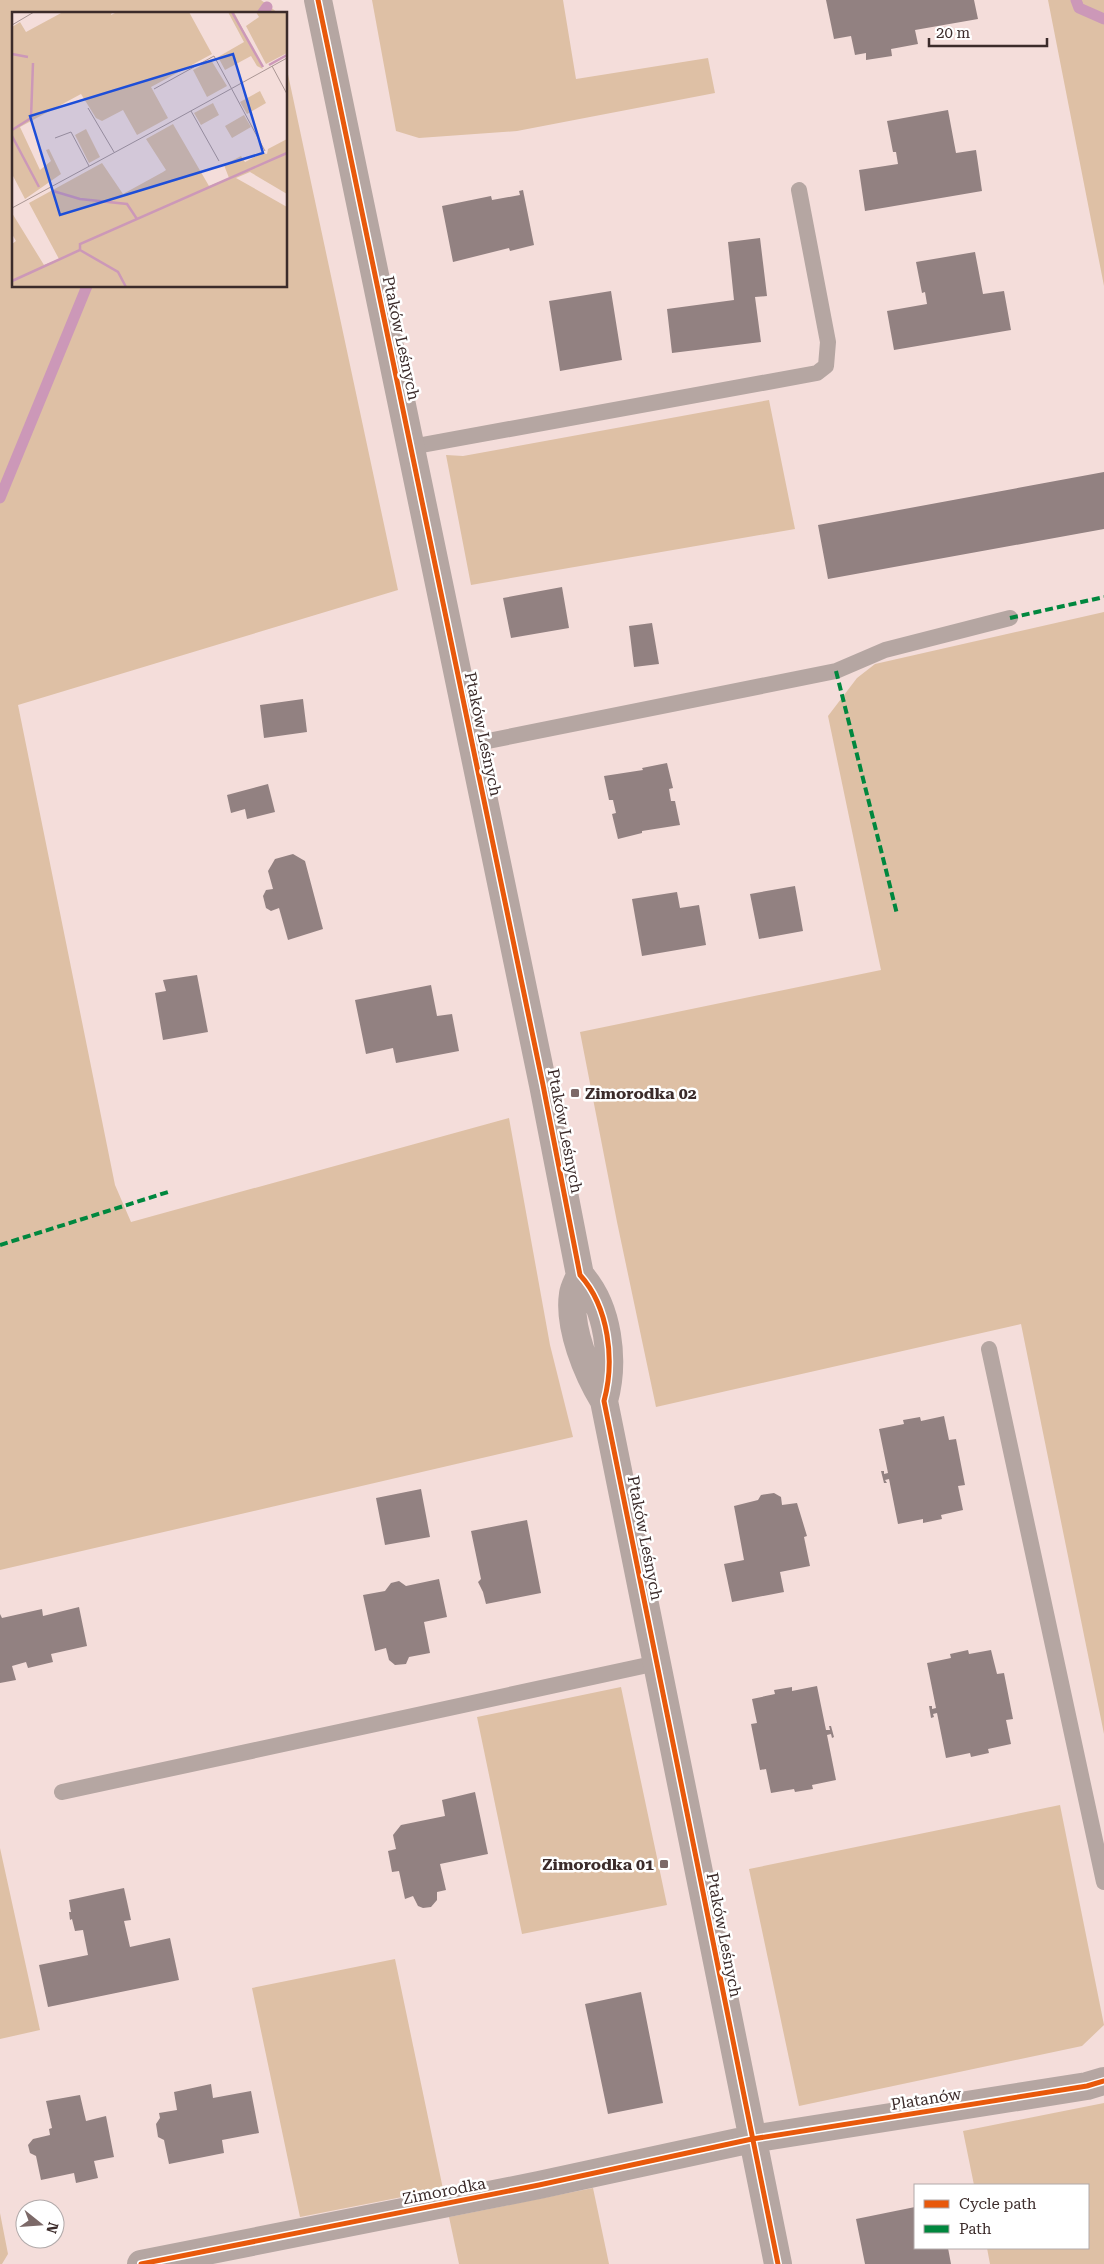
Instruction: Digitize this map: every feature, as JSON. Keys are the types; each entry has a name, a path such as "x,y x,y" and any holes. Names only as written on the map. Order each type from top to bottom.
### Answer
{"street":[{"name":"Ptaków Leśnych","path":"318,0 473,744 580,1275 574,1292 573,1310 578,1338 584,1361 604,1401 778,2264"},
{"name":"Platanów","path":"752,2139 1087,2086 1104,2081"},
{"name":"Zimorodka","path":"141,2264 752,2139"}],"lane":[{"path":"411,447 817,373 826,366 828,342 799,190"},
{"path":"473,744 836,671 885,650 1010,618"},
{"path":"989,1349 1104,1882"},
{"path":"62,1792 657,1663"}],"shaded area":[{"path":"0,0 261,0 277,12 12,12 12,288 288,288 288,74 398,590 18,705 115,1185 131,1222 509,1118 550,1345 573,1437 0,1570"},
{"path":"372,0 563,0 576,79 708,58 715,93 517,131 419,138 396,131"},
{"path":"1048,0 1104,0 1104,286"},
{"path":"769,400 795,529 471,585 446,455 463,456"},
{"path":"1104,612 1104,1734 1021,1324 656,1407 580,1032 881,970 828,716 857,678 875,664"},
{"path":"621,1687 667,1905 522,1934 477,1717"},
{"path":"1060,1805 1104,2025 1082,2046 799,2106 749,1869"},
{"path":"0,1848 40,2030 0,2039"},
{"path":"395,1959 443,2189 300,2217 252,1988"},
{"path":"1104,2103 1104,2264 990,2264 987,2249 1089,2249 1089,2184 974,2184 963,2131"},
{"path":"593,2188 609,2264 459,2264 449,2217"},
{"path":"0,2213 8,2254 2,2264 0,2264"}],"building":[{"path":"826,0 974,0 978,19 915,30 918,44 891,49 892,56 866,60 866,53 855,55 851,36 834,39"},
{"path":"948,110 956,153 976,150 982,191 865,211 859,170 898,164 896,152 893,152 887,121"},
{"path":"523,190 534,245 510,251 509,248 453,262 442,206 491,196 492,200 520,195 519,191"},
{"path":"760,238 767,296 755,297 761,342 672,353 667,309 734,300 728,242"},
{"path":"975,252 983,294 1004,291 1011,330 894,350 887,311 927,304 925,292 922,293 916,262"},
{"path":"611,291 622,360 560,371 549,301"},
{"path":"1104,472 1104,529 828,579 818,525"},
{"path":"562,587 569,628 511,638 503,598"},
{"path":"652,623 659,664 634,667 629,626"},
{"path":"303,699 307,732 264,738 260,705"},
{"path":"667,763 673,788 669,789 671,801 675,801 680,825 642,831 642,833 618,839 612,814 616,813 613,800 609,800 604,776 643,770 642,768"},
{"path":"268,784 275,812 247,819 245,809 231,813 227,795"},
{"path":"293,854 305,861 323,929 288,940 279,908 271,911 266,908 263,896 266,890 273,889 268,871 275,859"},
{"path":"795,886 803,931 759,939 750,894"},
{"path":"677,892 680,908 699,905 706,945 642,956 632,899"},
{"path":"197,975 208,1032 163,1040 155,993 166,991 163,980"},
{"path":"431,985 437,1016 452,1014 459,1051 396,1063 393,1048 366,1054 355,1000"},
{"path":"944,1416 949,1440 956,1439 965,1485 958,1486 963,1510 941,1515 942,1519 923,1523 923,1519 898,1524 889,1479 885,1480 887,1483 884,1483 881,1471 884,1471 884,1474 888,1473 879,1429 904,1424 903,1420 920,1417 921,1421"},
{"path":"421,1489 430,1537 385,1545 376,1498"},
{"path":"774,1493 781,1497 782,1505 797,1503 807,1536 804,1537 810,1566 780,1572 784,1592 732,1602 724,1564 744,1560 734,1506 758,1500 761,1495"},
{"path":"527,1520 541,1593 486,1604 478,1582 481,1579 471,1531"},
{"path":"439,1579 447,1617 424,1622 430,1653 409,1657 406,1664 395,1665 389,1660 386,1648 375,1651 363,1595 385,1591 391,1583 399,1581 406,1586"},
{"path":"79,1607 87,1646 51,1654 53,1662 28,1668 26,1662 12,1666 16,1680 0,1683 0,1614 2,1618 42,1609 43,1616"},
{"path":"968,1650 969,1654 991,1650 997,1674 1004,1673 1013,1719 1006,1720 1011,1744 988,1749 989,1753 971,1757 970,1753 946,1758 937,1713 933,1714 934,1717 931,1718 929,1706 932,1706 932,1709 936,1708 927,1663 951,1658 950,1654"},
{"path":"817,1686 826,1730 830,1730 829,1726 831,1726 834,1737 832,1738 831,1734 827,1735 836,1780 812,1785 813,1789 795,1792 794,1789 771,1793 766,1769 760,1770 751,1724 757,1723 752,1699 775,1694 774,1690 792,1687 792,1691"},
{"path":"475,1792 488,1854 440,1864 446,1890 437,1892 437,1900 431,1907 423,1908 418,1906 413,1896 405,1899 399,1871 392,1872 388,1851 396,1849 393,1835 401,1825 445,1816 442,1800"},
{"path":"124,1888 131,1920 124,1921 130,1947 170,1938 179,1980 48,2007 39,1965 88,1955 83,1930 75,1931 72,1919 70,1920 69,1900"},
{"path":"641,1992 663,2103 608,2114 585,2004"},
{"path":"211,2084 213,2098 251,2091 259,2133 222,2140 224,2153 169,2164 164,2140 158,2137 156,2124 160,2118 159,2113 177,2110 174,2092"},
{"path":"80,2095 86,2121 106,2116 114,2157 94,2161 98,2178 76,2183 74,2173 41,2180 36,2156 30,2153 28,2145 33,2139 50,2135 49,2129 52,2128 46,2101"},
{"path":"914,2207 914,2249 948,2249 951,2264 865,2264 856,2219"}],"waterway":[{"path":"1076,0 1079,8 1104,19"},
{"path":"263,12 267,7"},
{"path":"0,498 86,288"}],"marked path":[{"path":"1010,618 1104,597"},
{"path":"836,671 897,914"},
{"path":"0,1245 168,1192"}],"cycle path":[{"path":"318,0 543,1085 580,1275 598,1303 607,1335 609,1369 604,1401 778,2264"},
{"path":"141,2264 539,2185 752,2139 1087,2086 1104,2081"}],"place":[{"name":"Zimorodka 02","path":"575,1093"},
{"name":"Zimorodka 01","path":"664,1864"}]}
